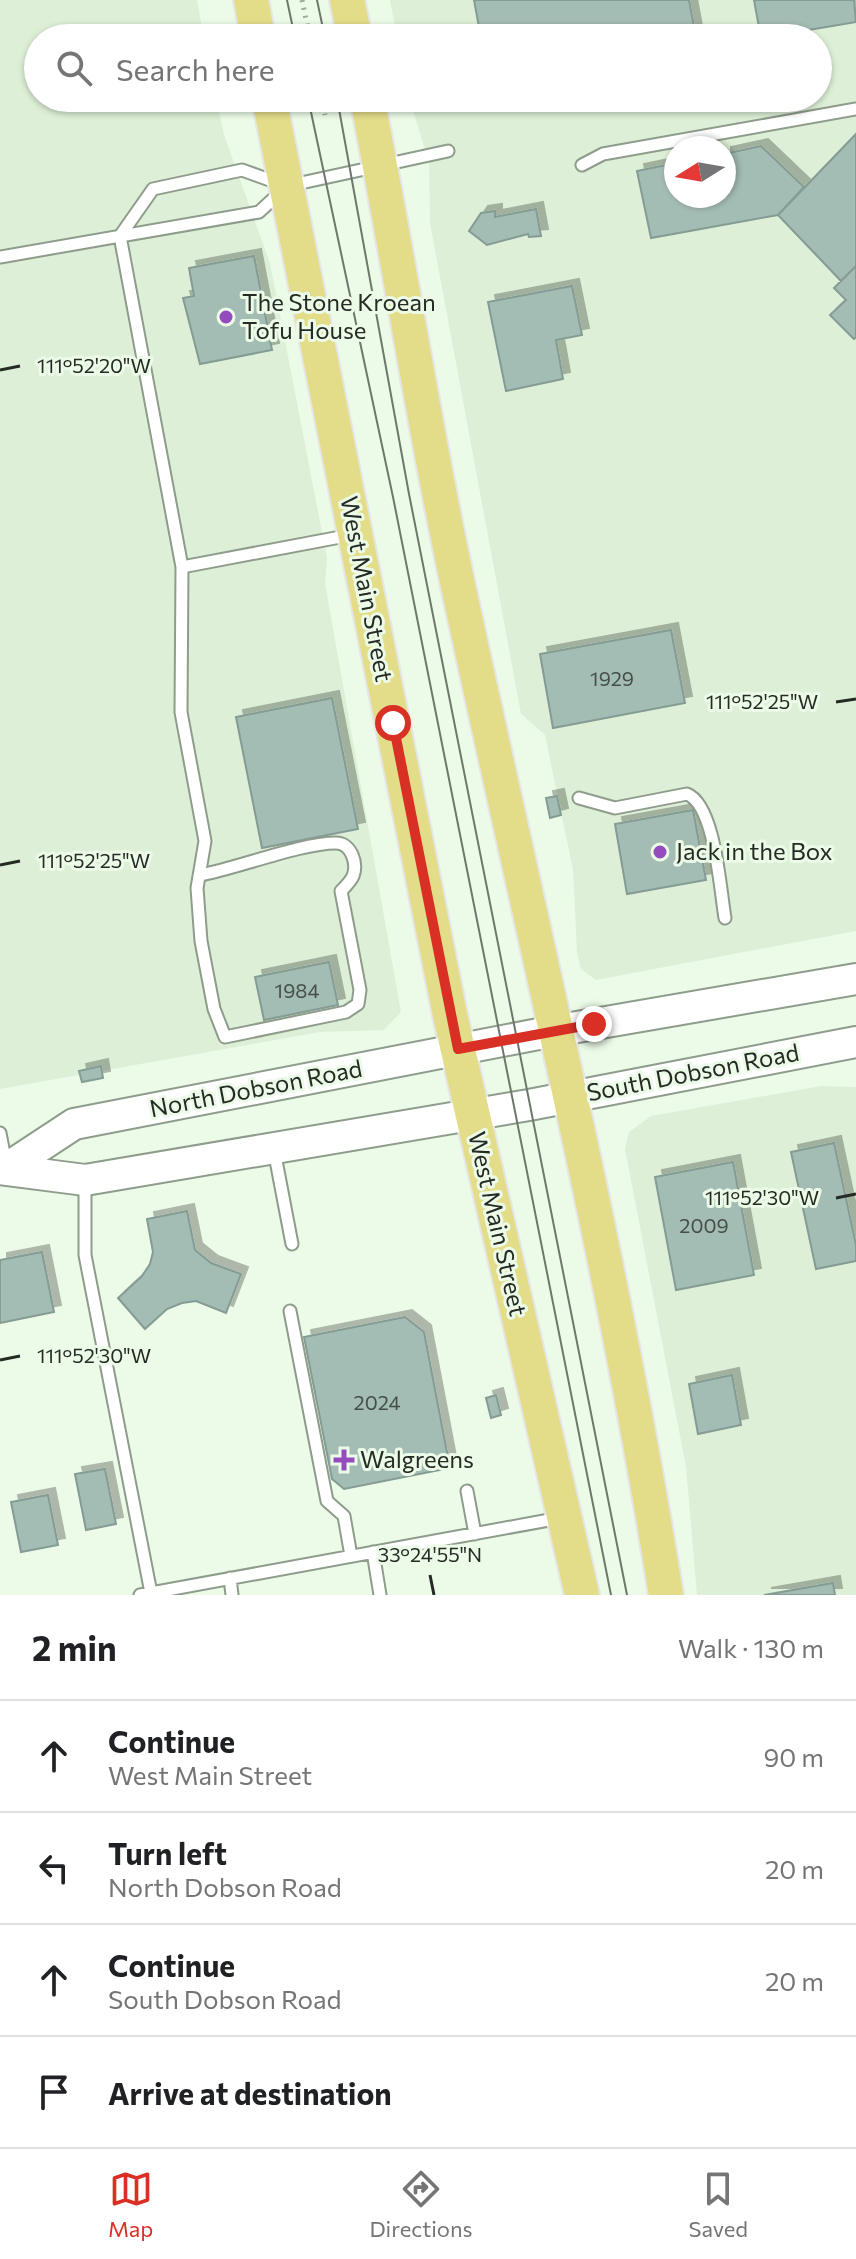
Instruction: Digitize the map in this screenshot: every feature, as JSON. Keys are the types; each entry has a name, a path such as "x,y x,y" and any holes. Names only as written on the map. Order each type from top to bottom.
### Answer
{"main road":[{"path":"251,0 255,24"},
{"path":"347,0 352,24"},
{"name":"West Main Street","path":"272,112 458,1049 582,1595"},
{"path":"370,112 464,617 569,1097 651,1497 666,1595"},
{"path":"554,1031 856,979"},
{"name":"North Dobson Road","path":"3,1169 74,1124 554,1031"},
{"name":"South Dobson Road","path":"472,1115 856,1042"},
{"path":"3,1169 85,1180 472,1115"}],"lane":[{"path":"582,165 603,154 856,109"},
{"path":"0,257 259,212 287,186 448,151"},
{"path":"200,875 338,842 348,847 355,860 353,877 341,891 360,990 358,1004 346,1012 225,1037 214,1009 201,941 197,888 205,841 181,712 182,567 120,236 153,189 242,170 287,186"},
{"path":"182,567 355,534"},
{"path":"579,798 615,808 687,794 694,796 706,813 725,918"},
{"path":"0,1133 3,1169"},
{"path":"274,1149 292,1244"},
{"path":"85,1180 85,1255 146,1594 564,1517"},
{"path":"290,1311 327,1501 344,1516 351,1556"},
{"path":"467,1491 475,1534"},
{"path":"373,1552 380,1595"},
{"path":"230,1578 232,1595"}],"path":[{"path":"302,0 307,24"}],"shaded area":[{"path":"0,0 197,0 201,24 24,24 24,112 219,112 224,135 270,263 327,558 325,583 401,1012 384,1030 320,1032 0,1089"},
{"path":"390,0 856,0 856,931 596,980 581,969 577,953 573,870 545,735 521,714 430,223 429,162 413,112 832,112 832,24 394,24"},
{"path":"821,1086 856,1087 856,1595 697,1595 686,1467 625,1149 629,1132 651,1116"}],"building":[{"path":"474,0 689,0 693,24 478,24"},
{"path":"754,0 854,0 856,22 832,26 758,24"},
{"path":"856,134 856,266 841,281 778,215"},
{"path":"761,146 804,187 778,215 651,238 637,171 664,165 664,208 736,208 736,151"},
{"path":"536,209 541,236 529,237 528,234 487,245 469,231 481,213 495,211 495,217"},
{"name":"The Stone Kroean Tofu House","path":"254,256 272,350 200,364 183,298 194,296 189,268"},
{"path":"856,266 854,339 830,315 846,300 834,288"},
{"path":"572,286 582,335 556,340 563,379 506,391 488,302"},
{"path":"671,630 685,703 553,728 540,654"},
{"path":"332,698 358,829 262,848 236,717"},
{"path":"557,796 561,815 550,818 546,798"},
{"name":"Jack in the Box","path":"693,810 706,880 627,894 615,824"},
{"path":"329,962 338,1005 264,1020 255,977"},
{"path":"101,1066 103,1078 82,1082 79,1071"},
{"path":"834,1143 856,1245 856,1261 816,1269 791,1152"},
{"path":"733,1162 754,1275 676,1290 655,1177"},
{"path":"187,1211 195,1250 211,1263 241,1274 226,1313 196,1301 182,1303 167,1309 145,1329 118,1298 150,1264 153,1252 147,1219"},
{"path":"42,1252 54,1312 0,1323 0,1260"},
{"name":"Walgreens","path":"405,1317 424,1332 450,1468 344,1489 332,1479 304,1337"},
{"path":"732,1375 741,1425 698,1434 689,1384"},
{"path":"496,1395 501,1415 491,1418 486,1398"},
{"path":"105,1469 116,1524 86,1530 75,1474"},
{"path":"48,1495 58,1545 21,1552 11,1502"},
{"path":"833,1583 835,1595 764,1595"}],"tram line":[{"path":"287,0 292,24"},
{"path":"317,0 322,24"},
{"path":"311,112 393,497 611,1595"},
{"path":"340,112 409,494 627,1595"}],"place":[{"name":"The Stone Kroean Tofu House","path":"226,317"},
{"name":"Jack in the Box","path":"660,852"},
{"name":"Walgreens","path":"344,1460"}],"route":[{"path":"393,723 458,1049 594,1024"}]}
